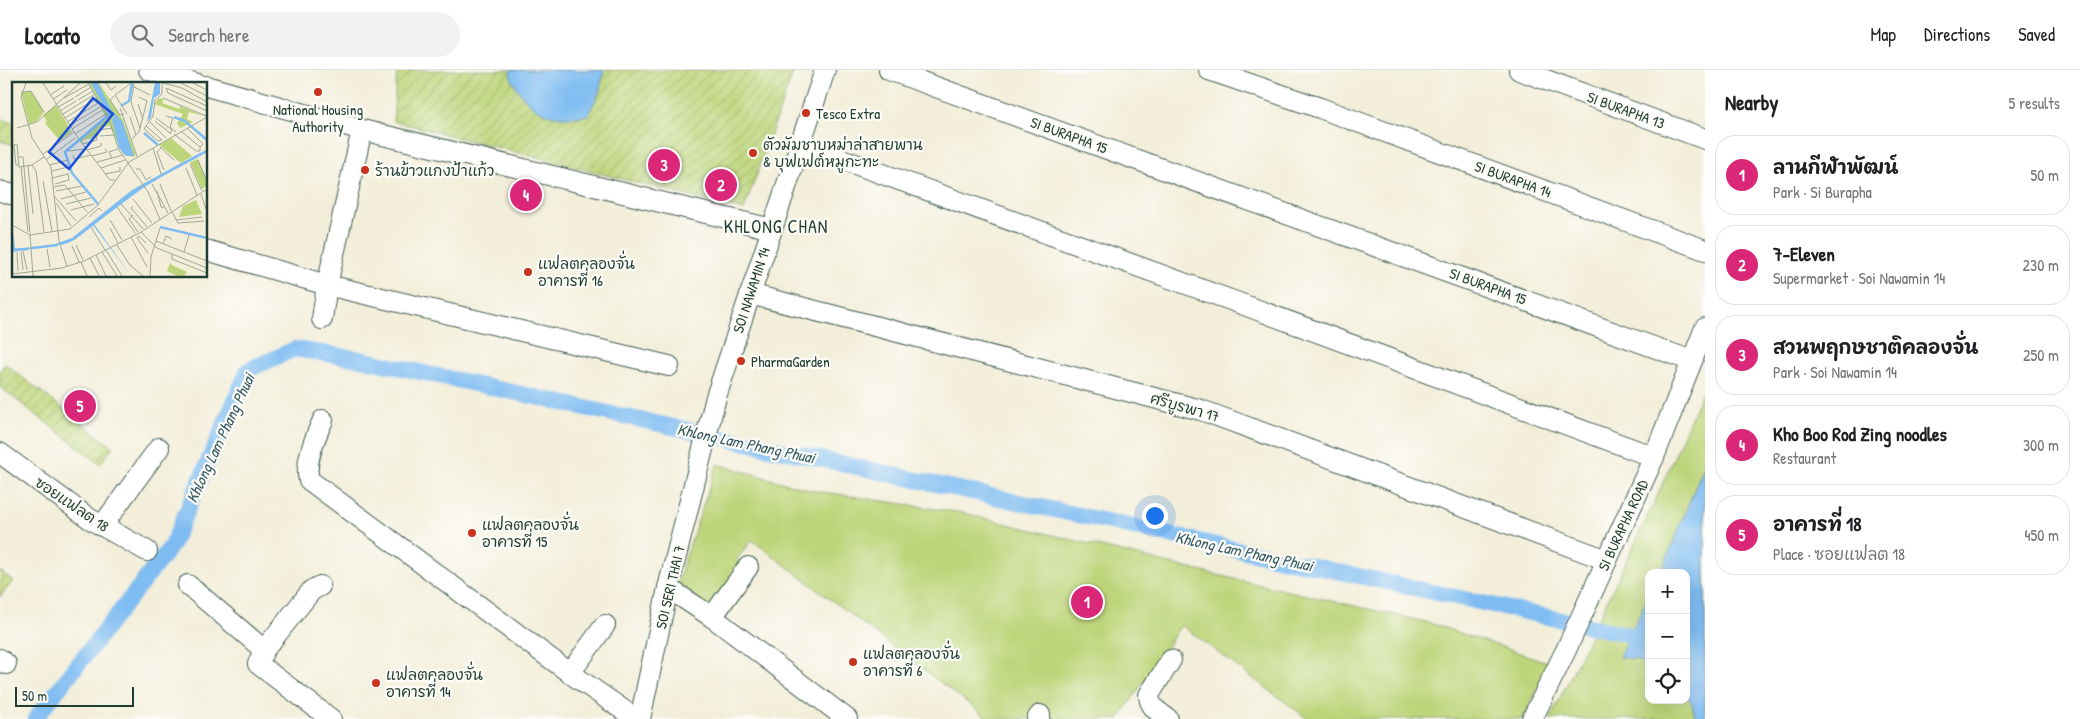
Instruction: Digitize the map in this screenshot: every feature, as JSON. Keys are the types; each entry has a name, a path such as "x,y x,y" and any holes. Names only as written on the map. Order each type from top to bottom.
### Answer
{"street":[{"path":"149,70 191,82"},
{"name":"SOI NAWAMIN 14","path":"701,455 716,397 825,70"},
{"name":"SI BURAPHA 15","path":"889,70 1692,361"},
{"name":"SI BURAPHA 14","path":"1209,70 1320,108 1705,250"},
{"name":"SI BURAPHA 13","path":"1520,70 1705,139"},
{"path":"208,87 362,130 772,229"},
{"path":"322,319 327,285 362,130"},
{"path":"800,144 1256,309 1654,457"},
{"path":"208,251 327,285 669,366"},
{"name":"ศรีบูรพา 17","path":"750,294 1201,410 1607,560"},
{"name":"SI BURAPHA ROAD","path":"1532,719 1566,650 1654,457 1705,328"},
{"path":"323,420 306,471 309,480 570,673 638,719"},
{"path":"102,526 159,448"},
{"name":"ซอยแฟลต 18","path":"0,453 35,480 102,526 147,551"},
{"name":"SOI SERI THAI 7","path":"638,719 701,455"},
{"path":"712,617 748,567"},
{"path":"188,585 264,650"},
{"path":"320,586 312,590 264,650 258,664 331,719"},
{"path":"668,588 712,617 847,719"},
{"path":"570,673 605,625"},
{"path":"1168,719 1153,707 1148,695 1171,660"}],"green space":[{"path":"397,70 794,70 744,210 393,121"},
{"path":"0,119 12,122 12,144 0,141"},
{"path":"5,364 113,447 100,464 0,387 0,371"},
{"path":"1705,385 1705,719 1550,719 1656,499"},
{"path":"717,464 810,490 963,513 1199,571 1430,623 1550,663 1523,719 1308,719 1181,625 1119,719 989,719 752,540 737,559 747,585 724,620 677,583"},
{"path":"0,571 13,581 0,597"}],"water":[{"path":"510,70 604,70 599,93 588,115 567,117 549,115 533,106 514,84"},
{"path":"1705,463 1705,719 1696,719 1690,700 1690,569 1663,569"},
{"path":"1645,603 1645,664 1637,660 1619,657"}],"waterway":[{"name":"Khlong Lam Phang Phuai","path":"35,719 172,545 248,370 295,349 360,359 1645,638"}],"place":[{"name":"National Housing Authority","path":"318,92"},
{"name":"Tesco Extra","path":"806,113"},
{"name":"ตัวมัมชาบูหม่าล่าสายพาน & บุฟเฟต์หมูกะทะ","path":"753,153"},
{"name":"สวนพฤกษชาติคลองจั่น","path":"664,165"},
{"name":"ร้านข้าวแกงป้าแก้ว","path":"365,170"},
{"name":"7-Eleven","path":"721,185"},
{"name":"Kho Boo Rod Zing noodles","path":"526,195"},
{"name":"แฟลตคลองจั่น อาคารที่ 16","path":"528,272"},
{"name":"PharmaGarden","path":"741,361"},
{"name":"อาคารที่ 18","path":"80,406"},
{"name":"แฟลตคลองจั่น อาคารที่ 15","path":"472,533"},
{"name":"ลานกีฬาพัฒน์","path":"1087,602"},
{"name":"แฟลตคลองจั่น อาคารที่ 6","path":"853,662"},
{"name":"แฟลตคลองจั่น อาคารที่ 14","path":"376,683"}],"district":[{"name":"KHLONG CHAN","path":"776,226"}]}
